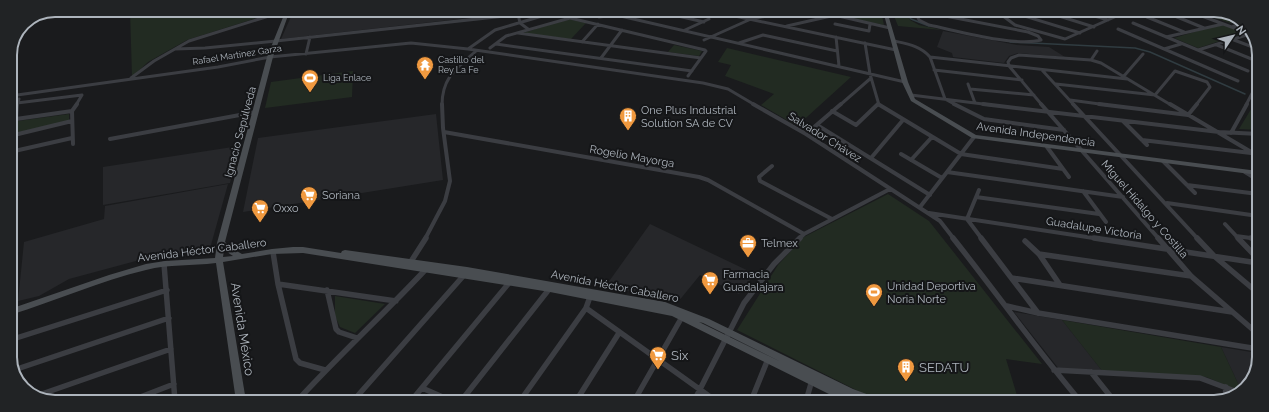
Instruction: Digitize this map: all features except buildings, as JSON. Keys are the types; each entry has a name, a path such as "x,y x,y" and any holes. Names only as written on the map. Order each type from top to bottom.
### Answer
{"main road":[{"name":"Ignacio Sepúlveda","path":"219,261 221,243 270,57 285,17"},
{"name":"Avenida Independencia","path":"887,17 905,82 915,103 974,136 1047,147 1252,173"},
{"path":"221,243 230,251 242,257"},
{"name":"Avenida Héctor Caballero","path":"17,310 108,277 164,264 219,261 294,249 331,253 348,258 427,267 550,287 591,294 677,313 727,335 814,378 842,395"},
{"name":"Avenida México","path":"219,261 240,395"},
{"name":"Avenida Héctor Caballero","path":"465,273 509,284 550,287"},
{"name":"Avenida Héctor Caballero","path":"727,335 768,359 858,395"}],"street":[{"path":"131,78 144,67 195,39 266,17"},
{"path":"175,49 205,48 276,41 491,17"},
{"path":"518,17 519,21 528,29"},
{"path":"468,49 495,30 519,21 538,17"},
{"path":"625,17 839,66 870,76 905,82"},
{"path":"682,17 704,22"},
{"path":"741,17 896,50"},
{"path":"704,40 751,19 761,17"},
{"path":"785,26 827,17"},
{"path":"837,17 890,28"},
{"path":"918,17 919,20 930,25 1013,41 1039,42 1041,40 1038,36 1028,32 949,17"},
{"path":"1004,17 1015,25 1059,38 1067,38 1115,17"},
{"path":"1028,17 1080,33"},
{"path":"1062,17 1094,27"},
{"path":"1098,17 1108,20"},
{"path":"1147,17 1185,32"},
{"path":"1177,17 1204,28"},
{"path":"1204,17 1244,32"},
{"path":"490,48 506,36 564,18 598,24 705,50 706,51 688,76"},
{"path":"684,30 709,19"},
{"path":"524,21 534,28"},
{"path":"1133,23 1248,71"},
{"path":"582,42 598,24"},
{"path":"835,24 867,31 870,30 870,24"},
{"path":"1166,38 1185,32 1223,24"},
{"path":"1232,27 1237,25"},
{"path":"1118,29 1238,81"},
{"path":"601,58 622,30"},
{"path":"517,32 701,58"},
{"path":"739,43 763,35 837,51"},
{"path":"1198,51 1247,36"},
{"path":"306,54 310,37"},
{"path":"836,37 839,66"},
{"path":"1234,40 1251,46"},
{"path":"894,42 916,46 926,52 930,57 945,99 984,119 1064,130"},
{"name":"Rafael Martínez Garza","path":"17,95 218,67 270,57 411,43 468,49"},
{"path":"496,44 692,71"},
{"path":"865,44 870,76 878,104 903,120 961,154 1063,169"},
{"path":"1164,49 1181,44"},
{"path":"1216,45 1252,59"},
{"name":"Salvador Chávez","path":"468,49 703,83 728,89 806,134 928,212 946,227 1054,370 1075,395"},
{"path":"408,265 436,219 449,190 450,181 442,105 445,84 452,72 476,50"},
{"path":"1091,60 1097,51"},
{"path":"1124,76 1143,54"},
{"path":"1009,66 1008,62 1011,58 1019,55 1091,60 1105,65 1252,152"},
{"path":"930,57 1129,79"},
{"name":"Miguel Hidalgo y Costilla","path":"1009,66 1191,276 1252,329"},
{"path":"934,70 1022,80"},
{"path":"1042,70 1214,256 1252,288"},
{"path":"1155,95 1176,71 1207,82 1210,86 1188,115"},
{"path":"806,134 870,76"},
{"path":"968,84 975,102"},
{"path":"1056,84 1155,95"},
{"path":"970,89 1034,95"},
{"path":"1231,133 1252,94"},
{"path":"17,110 18,101 79,95 82,96 72,111 73,144"},
{"path":"910,95 1086,117 1219,132 1252,134"},
{"path":"1070,100 1188,115"},
{"path":"832,111 856,125 878,104"},
{"path":"17,119 72,111"},
{"path":"110,139 256,112"},
{"path":"871,158 903,120"},
{"path":"17,134 72,121"},
{"path":"1123,121 1147,145"},
{"path":"817,125 930,196"},
{"name":"Rogelio Mayorga","path":"444,132 699,177 804,234"},
{"path":"920,208 974,136"},
{"path":"911,160 932,137"},
{"path":"17,150 72,138"},
{"path":"1142,140 1252,153"},
{"path":"1047,147 1069,177"},
{"path":"901,154 942,178"},
{"path":"1163,161 1195,193"},
{"path":"772,166 759,177 760,180 832,219"},
{"path":"947,172 1124,197"},
{"path":"1245,172 1252,176"},
{"path":"1187,185 1252,193"},
{"path":"697,395 744,303 774,264 804,234 890,189"},
{"path":"979,190 967,219 1038,313"},
{"path":"1084,191 1106,222"},
{"path":"976,197 1099,214"},
{"path":"1166,203 1252,215"},
{"name":"Guadalupe Victoria","path":"928,212 1252,262"},
{"path":"1225,224 1252,252"},
{"path":"1236,236 1252,238"},
{"path":"1025,241 1039,254 1060,285"},
{"path":"273,252 278,284 296,359 300,364 326,370"},
{"path":"1039,254 1191,276"},
{"path":"164,264 174,395"},
{"path":"303,395 357,338 396,301 427,267"},
{"path":"357,395 465,273"},
{"path":"1012,278 1232,312"},
{"path":"278,284 396,301"},
{"path":"416,395 509,284"},
{"path":"466,395 550,287"},
{"path":"17,338 167,290"},
{"path":"327,290 336,329 339,332 357,338"},
{"path":"524,395 586,308 591,294"},
{"path":"1007,306 1038,313 1252,347"},
{"path":"586,308 708,395"},
{"path":"637,395 657,359 677,313"},
{"path":"19,368 169,318"},
{"path":"580,395 619,332"},
{"path":"44,393 171,350"},
{"path":"753,395 768,359"},
{"path":"1054,370 1200,378 1233,390"},
{"path":"1091,372 1109,395"},
{"path":"808,395 814,378"},
{"path":"144,395 174,384"},
{"path":"1225,393 1226,387"},
{"path":"422,388 438,395"}],"shaded area":[{"path":"130,17 260,17 187,40 148,62 132,77"},
{"path":"291,17 477,17 281,39"},
{"path":"845,17 882,17 884,25"},
{"path":"894,17 909,17 910,20 919,25 942,30 898,26"},
{"path":"1213,17 1224,18 1233,22 1230,23"},
{"path":"568,19 586,23 571,39 523,33"},
{"path":"1221,24 1245,33 1198,48 1174,38"},
{"path":"943,31 1017,45 1049,47 1065,57 1018,53 1009,56 1004,63 953,57 952,53 937,47"},
{"path":"674,45 702,51 699,56 668,52"},
{"path":"727,48 851,77 797,126 761,105 774,94 725,76 731,65 718,62"},
{"name":"Liga Enlace","path":"353,71 352,97 265,108 271,82"},
{"path":"1252,108 1252,130 1239,129"},
{"path":"69,114 69,121 17,133 18,121"},
{"path":"436,114 443,180 243,212 258,138"},
{"path":"239,146 230,183 103,205 103,167"},
{"path":"228,184 209,252 147,258 69,279 39,296 18,301 24,242 104,219 105,206"},
{"name":"Unidad Deportiva Noria Norte","path":"888,194 929,221 1042,364 1006,359 1017,395 866,395 737,330 778,265 804,237"},
{"path":"650,224 755,274 739,294 700,275 678,302 661,296 605,287"},
{"path":"335,296 385,304 355,333 340,327 335,316"},
{"path":"1014,312 1062,320 1103,372 1059,369"},
{"path":"1062,320 1221,347 1239,386 1234,389 1206,377 1103,372"},
{"path":"1221,347 1252,352 1251,367 1246,378 1239,386"}],"waterway":[{"path":"909,17 929,26"},
{"path":"1010,42 1135,48 1150,52 1245,94"}],"place":[{"name":"Castillo del Rey La Fe","path":"425,80"},
{"name":"Liga Enlace","path":"310,93"},
{"name":"One Plus Industrial Solution SA de CV","path":"628,131"},
{"name":"Soriana","path":"309,210"},
{"name":"Oxxo","path":"260,223"},
{"name":"Telmex","path":"748,258"},
{"name":"Farmacia Guadalajara","path":"710,295"},
{"name":"Unidad Deportiva Noria Norte","path":"874,307"},
{"name":"Six","path":"658,370"},
{"name":"SEDATU","path":"906,382"}]}
